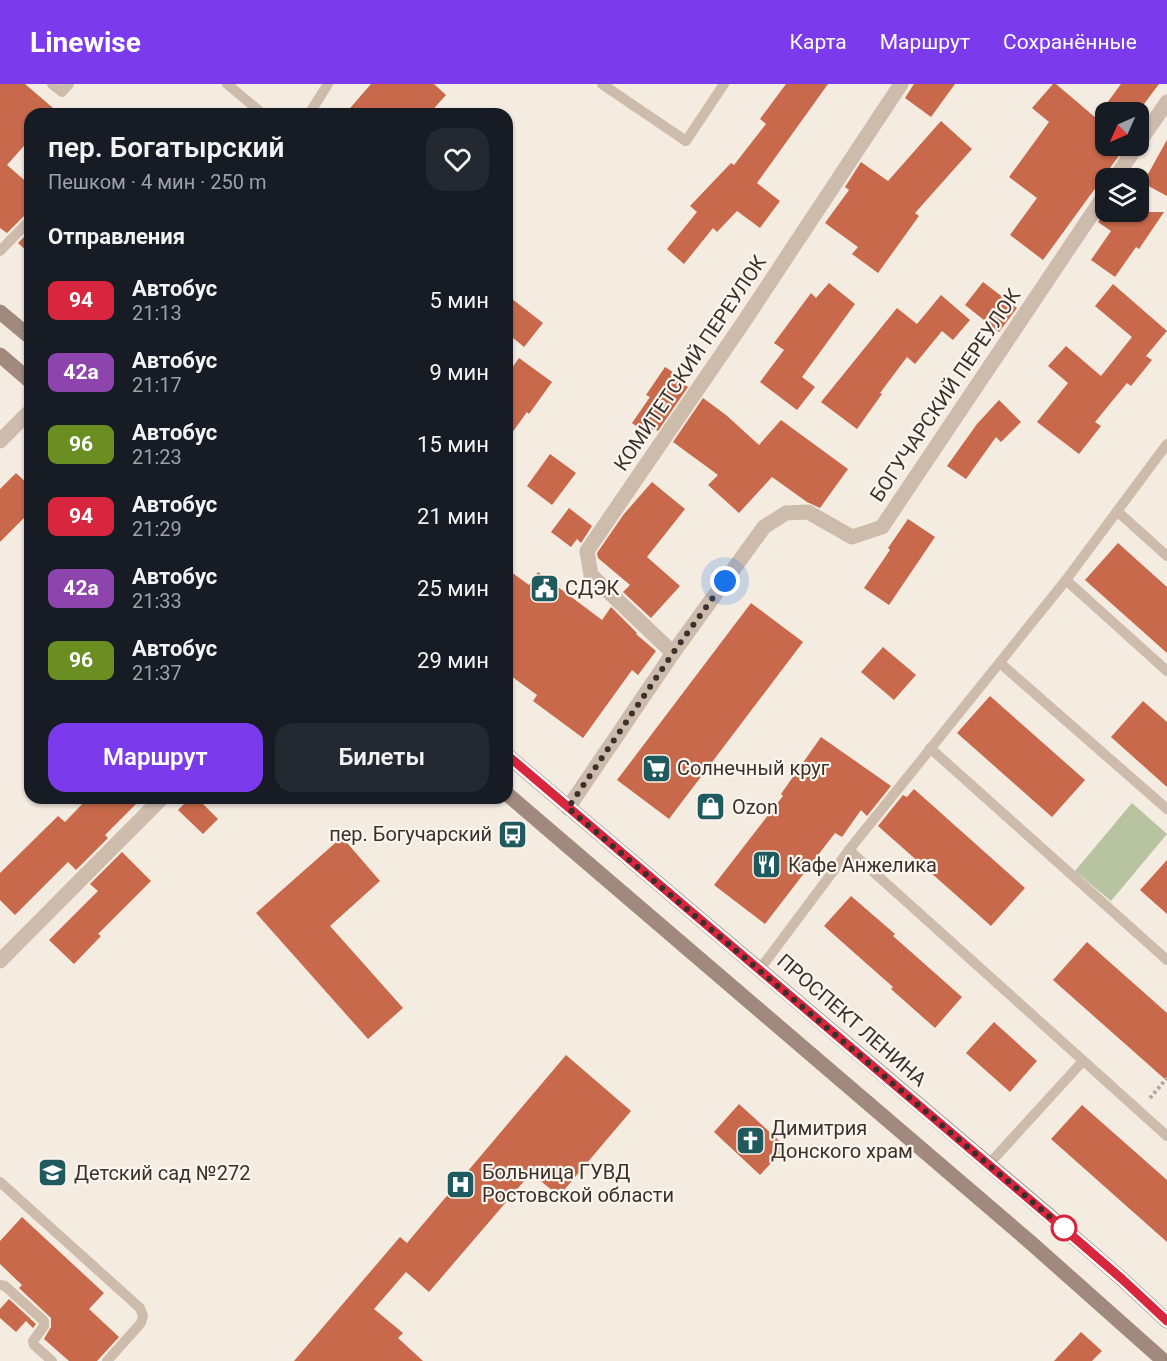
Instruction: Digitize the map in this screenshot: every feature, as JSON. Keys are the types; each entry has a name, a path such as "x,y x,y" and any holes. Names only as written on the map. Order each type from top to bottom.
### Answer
{"main road":[{"path":"0,312 24,332"},
{"path":"0,355 24,376"},
{"name":"ПРОСПЕКТ ЛЕНИНА","path":"513,760 989,1164 1167,1321"},
{"path":"513,799 1021,1234 1164,1361"}],"street":[{"name":"КОМИТЕТСКИЙ ПЕРЕУЛОК","path":"673,653 591,574 587,551 737,333 902,84"},
{"path":"1149,129 1167,102"},
{"name":"БОГУЧАРСКИЙ ПЕРЕУЛОК","path":"568,808 673,653 764,527 786,513 808,512 852,537 882,527 1095,209"},
{"path":"0,441 24,417"},
{"path":"0,961 156,804"}],"lane":[{"path":"52,84 62,92 69,84"},
{"path":"227,84 256,108"},
{"path":"313,108 328,84"},
{"path":"602,84 686,141 724,84"},
{"path":"0,251 24,226"},
{"path":"760,969 849,850 1066,580 1167,444"},
{"path":"1117,511 1167,556"},
{"path":"1066,580 1167,671"},
{"path":"1000,663 1167,809"},
{"path":"930,748 1167,960"},
{"path":"849,850 1167,1136"},
{"path":"989,1164 1083,1060"},
{"path":"0,1182 140,1308 143,1316 141,1323 107,1361"},
{"path":"0,1285 5,1286 44,1321 44,1326 33,1341 34,1345 52,1361"}],"path":[{"path":"1138,1110 1167,1078"}],"green space":[{"path":"1132,803 1167,834 1111,901 1075,871"}],"building":[{"path":"0,84 25,84 53,108 24,108 24,146 7,165 24,180 24,216 7,233 0,228"},
{"path":"371,84 434,84 446,95 434,108 350,108"},
{"path":"786,84 828,84 757,183 780,201 760,228 737,211 717,232 713,228 684,264 667,249 697,212 690,206 731,163 734,165 766,124 760,119"},
{"path":"914,84 955,84 931,117 905,98"},
{"path":"1053,84 1056,84 1095,117 1095,156 1119,156 1110,168 1095,168 1095,189 1043,260 1010,235 1037,198 1009,177 1049,122 1032,108"},
{"path":"1121,84 1159,84 1146,102 1108,102"},
{"path":"941,121 972,149 915,213 919,216 878,273 852,254 858,247 825,223 849,190 845,187 861,162 888,181"},
{"path":"1167,140 1167,196 1149,186 1149,172"},
{"path":"1149,212 1164,212 1139,249 1136,247 1115,277 1091,260 1111,231 1098,222 1149,222"},
{"path":"24,237 24,248 18,243"},
{"path":"983,282 1017,308 999,332 965,305"},
{"path":"829,283 855,304 802,377 815,387 797,410 760,382 784,350 774,343 811,293 816,298"},
{"path":"1113,284 1167,331 1146,356 1152,360 1131,386 1127,383 1095,422 1101,426 1079,454 1037,422 1068,383 1048,366 1066,346 1101,376 1132,337 1095,306"},
{"path":"941,295 970,320 953,340 942,331 915,364 907,357 857,429 821,402 897,308 917,324"},
{"path":"513,300 543,323 524,347 513,338"},
{"path":"519,358 552,382 513,432 513,366"},
{"path":"665,367 685,380 682,383 688,387 658,431 654,428 648,435 632,423 650,397 646,395"},
{"path":"703,398 759,445 781,420 848,469 820,508 807,502 772,477 739,513 708,485 718,475 673,442"},
{"path":"999,400 1021,422 1001,442 996,437 966,479 947,466 977,424"},
{"path":"550,454 576,473 552,505 527,486"},
{"path":"16,473 24,480 24,518 0,542 0,489"},
{"path":"652,482 685,509 647,557 680,586 651,618 623,592 630,585 598,558 597,553 624,514"},
{"path":"569,508 592,526 581,543 577,539 571,547 551,532"},
{"path":"908,519 935,537 889,605 864,588"},
{"path":"1118,543 1167,587 1167,653 1085,580"},
{"path":"538,572 602,620 611,607 636,634 656,651 638,675 632,670 583,738 533,701 537,695 513,677 513,573 529,585"},
{"path":"751,603 803,642 669,819 617,780"},
{"path":"883,647 916,675 894,700 861,672"},
{"path":"990,696 1085,780 1052,817 957,733"},
{"path":"1143,701 1167,722 1167,787 1111,737"},
{"path":"821,737 891,786 867,816 861,810 842,837 835,833 765,924 714,885 783,796 781,794"},
{"path":"914,789 1025,888 991,926 878,826 903,795 907,797"},
{"path":"82,804 136,804 105,835 108,838 76,870 68,862 15,915 0,900 0,873 58,816 65,822"},
{"path":"184,804 203,804 218,819 203,834 178,810"},
{"path":"342,837 380,881 330,926 403,1008 368,1039 256,913"},
{"path":"122,852 151,881 98,934 101,936 74,964 49,940 98,891 90,884"},
{"path":"1167,860 1167,914 1140,890"},
{"path":"851,896 962,997 935,1028 824,926"},
{"path":"1087,942 1167,1013 1167,1081 1053,980"},
{"path":"994,1022 1037,1061 1010,1092 966,1053"},
{"path":"566,1055 631,1111 559,1196 531,1173 429,1292 406,1272 374,1309 403,1333 398,1338 423,1361 294,1361 400,1237 407,1243"},
{"name":"Димитрия Донского храм","path":"739,1104 786,1147 760,1175 714,1132"},
{"path":"1082,1105 1167,1180 1167,1242 1051,1139"},
{"path":"22,1217 104,1293 89,1309 119,1337 97,1361 69,1361 44,1339 51,1327 51,1318 19,1288 22,1285 0,1264 0,1241"},
{"path":"9,1299 36,1324 33,1328 26,1321 16,1332 0,1318 0,1309"},
{"path":"1081,1332 1102,1351 1092,1361 1054,1361"}],"bus line":[{"name":"94","path":"513,760 1069,1233 1167,1321"}],"place":[{"name":"СДЭК","path":"544,588"},
{"name":"Солнечный круг","path":"656,768"},
{"name":"Ozon","path":"711,807"},
{"name":"пер. Богучарский","path":"513,834"},
{"name":"Кафе Анжелика","path":"767,865"},
{"name":"Димитрия Донского храм","path":"750,1140"},
{"name":"Детский сад №272","path":"53,1173"},
{"name":"Больница ГУВД Ростовской области","path":"461,1184"}],"route":[{"path":"725,581 673,653 568,808 1069,1233 1064,1228"}]}
